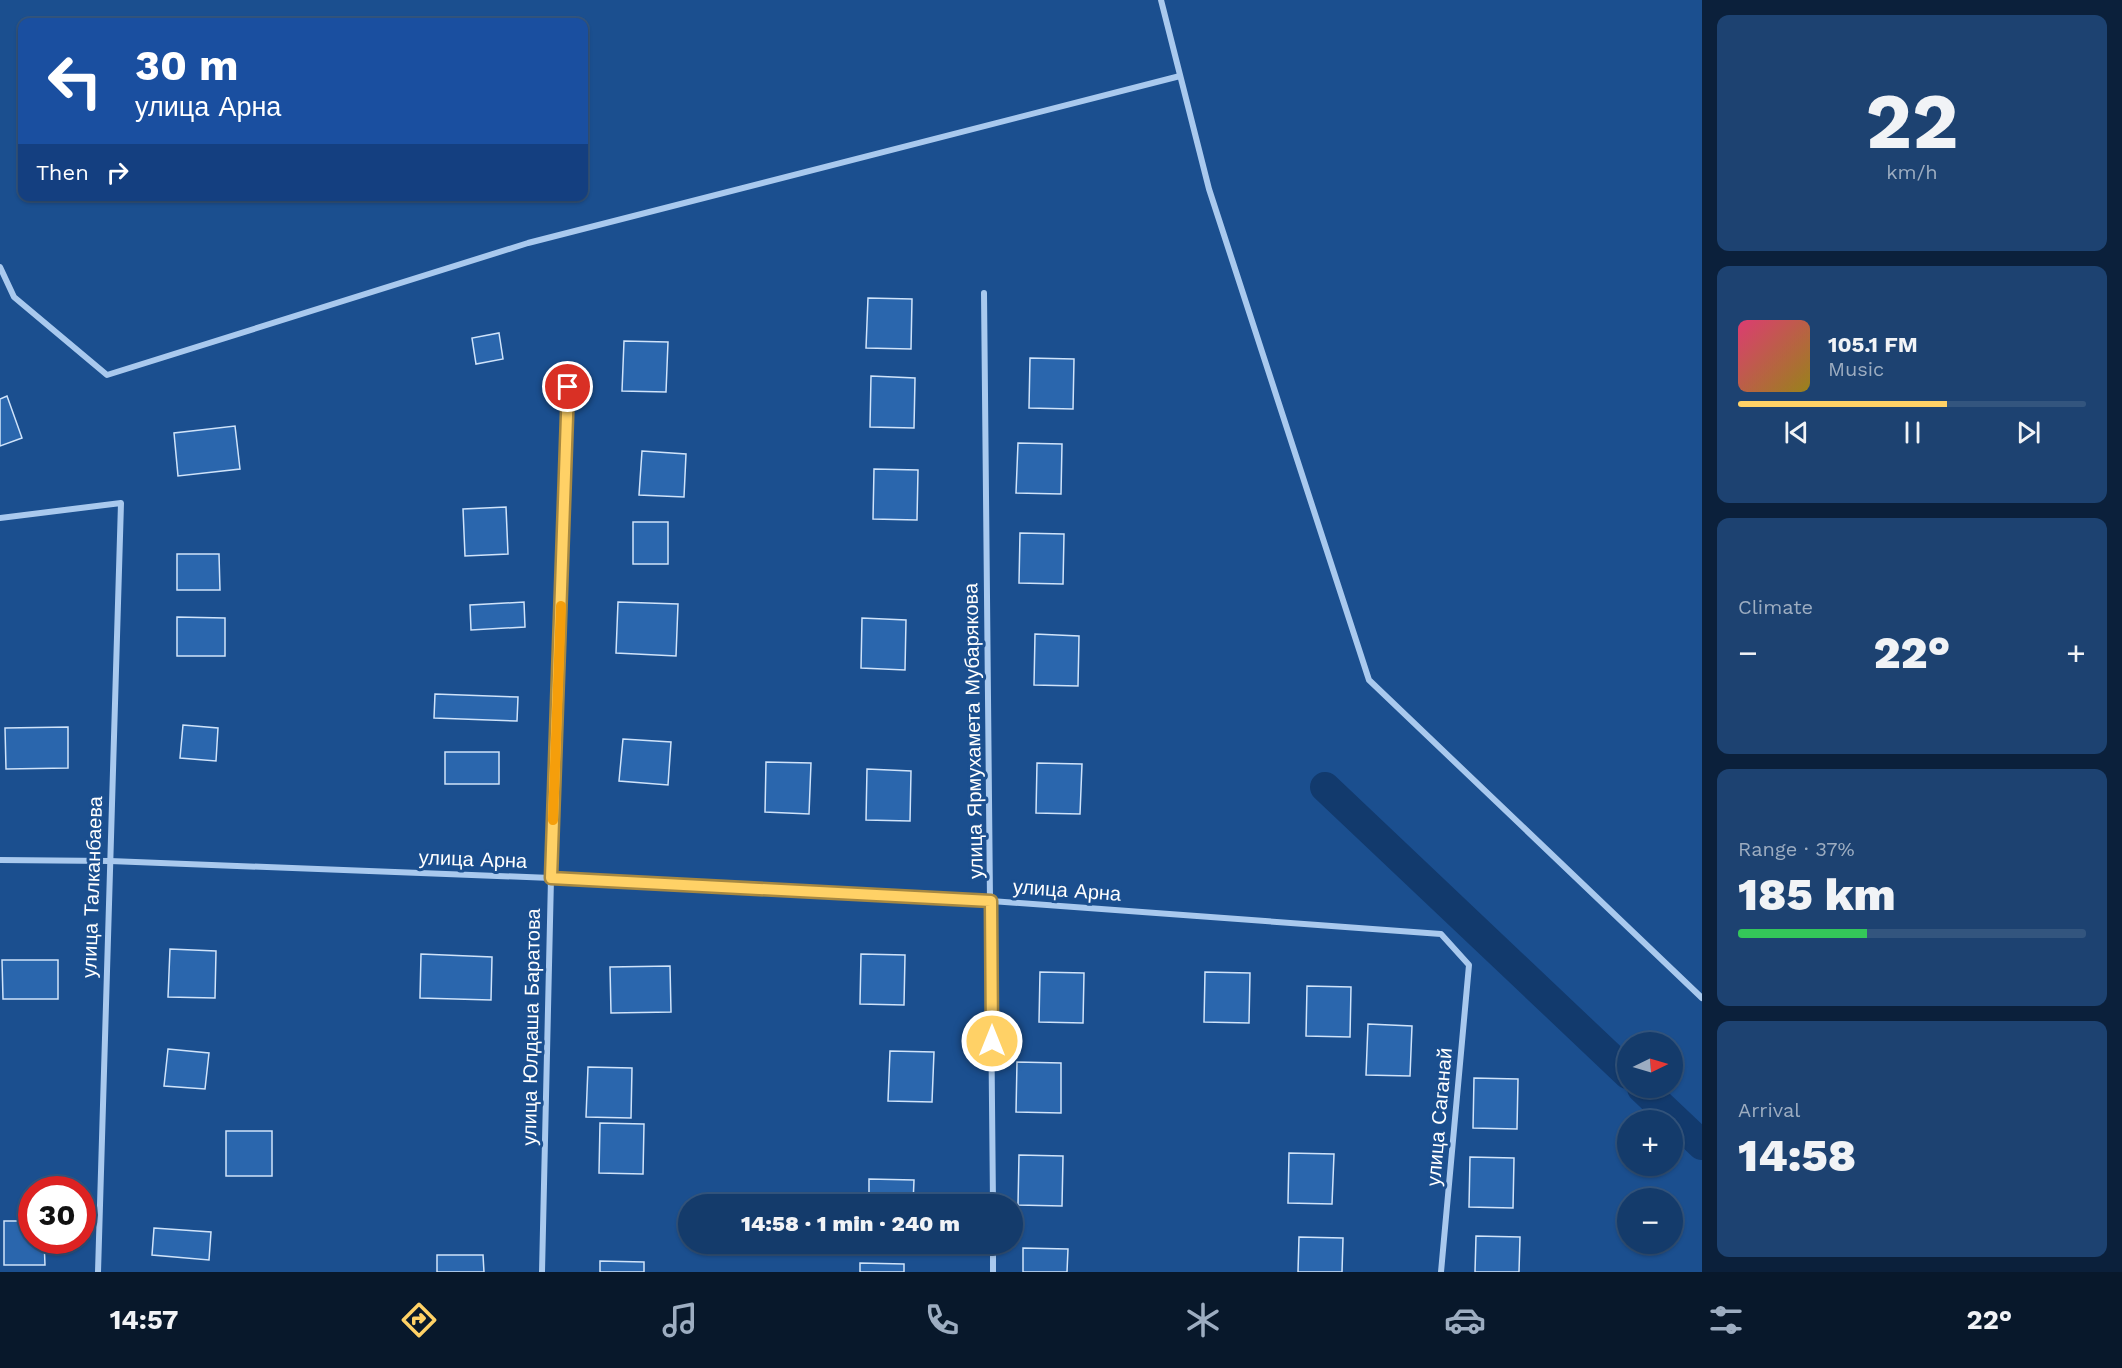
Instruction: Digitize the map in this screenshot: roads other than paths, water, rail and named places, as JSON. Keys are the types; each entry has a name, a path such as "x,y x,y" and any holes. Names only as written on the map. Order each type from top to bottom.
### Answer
{"street":[{"path":"1161,0 1209,189 1370,680 1702,998"},
{"path":"0,267 14,297 107,375 528,243 1180,76"},
{"name":"улица Ярмухамета Мубарякова","path":"984,293 993,1194"},
{"name":"улица Юлдаша Баратова","path":"542,1272 551,878 568,387"},
{"name":"улица Талканбаева","path":"0,519 121,503 98,1272"},
{"name":"улица Арна","path":"0,860 110,861 551,878 991,901 1440,934 1469,965"},
{"name":"улица Саганай","path":"1441,1272 1469,965"},
{"path":"993,1254 993,1272"}],"waterway":[{"path":"1325,787 1617,1064"},
{"path":"1653,1098 1702,1145"}]}
